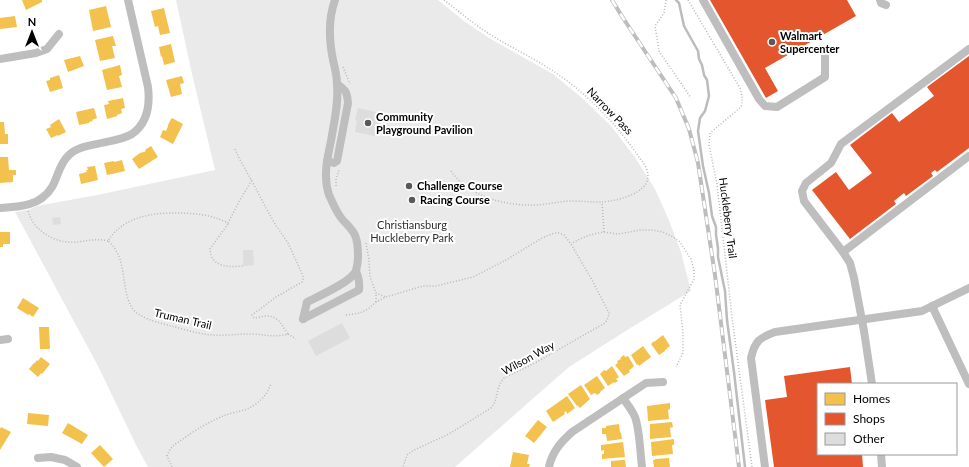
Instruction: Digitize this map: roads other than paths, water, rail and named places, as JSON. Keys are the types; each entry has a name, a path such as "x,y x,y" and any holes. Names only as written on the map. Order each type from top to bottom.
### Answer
{"street":[{"path":"0,208 26,206 36,202 46,195 52,188 62,164 69,155 77,149 133,134 145,118 149,108 148,87 128,0"},
{"path":"335,0 331,15 330,39 337,84 336,114 327,161 326,180 329,194 335,208 356,237 358,259 356,271 353,276 347,281 308,302 303,319 359,290 360,282 356,271"},
{"path":"703,0 758,99 765,106 777,106 825,77 825,55"},
{"path":"0,59 36,53 47,49 58,34"},
{"path":"872,383 862,320 850,263 844,252 804,201 802,191 806,183 831,163 841,144 969,49"},
{"path":"844,252 969,156"},
{"path":"764,467 751,358 754,346 763,337 775,332 922,311 969,288"},
{"path":"932,306 969,384"},
{"path":"549,467 555,451 572,432 646,383 663,382"},
{"path":"623,398 635,417 642,467"},
{"path":"881,455 882,467"},
{"path":"38,458 51,457 65,460 77,467"}],"waterway":[{"path":"676,0 679,3 684,26 698,51 699,59 707,80 709,96 705,111 700,118 698,131 712,216 716,227 718,257 725,291 727,320 745,467"}],"railway":[{"path":"612,0 676,98 689,129 698,163 715,275 739,467"}],"place":[{"name":"Walmart Supercenter","path":"772,42"},
{"name":"Community Playground Pavilion","path":"368,123"},
{"name":"Challenge Course","path":"409,186"},
{"name":"Racing Course","path":"412,200"}],"park label":[{"name":"Christiansburg Huckleberry Park","path":"412,231"}]}
